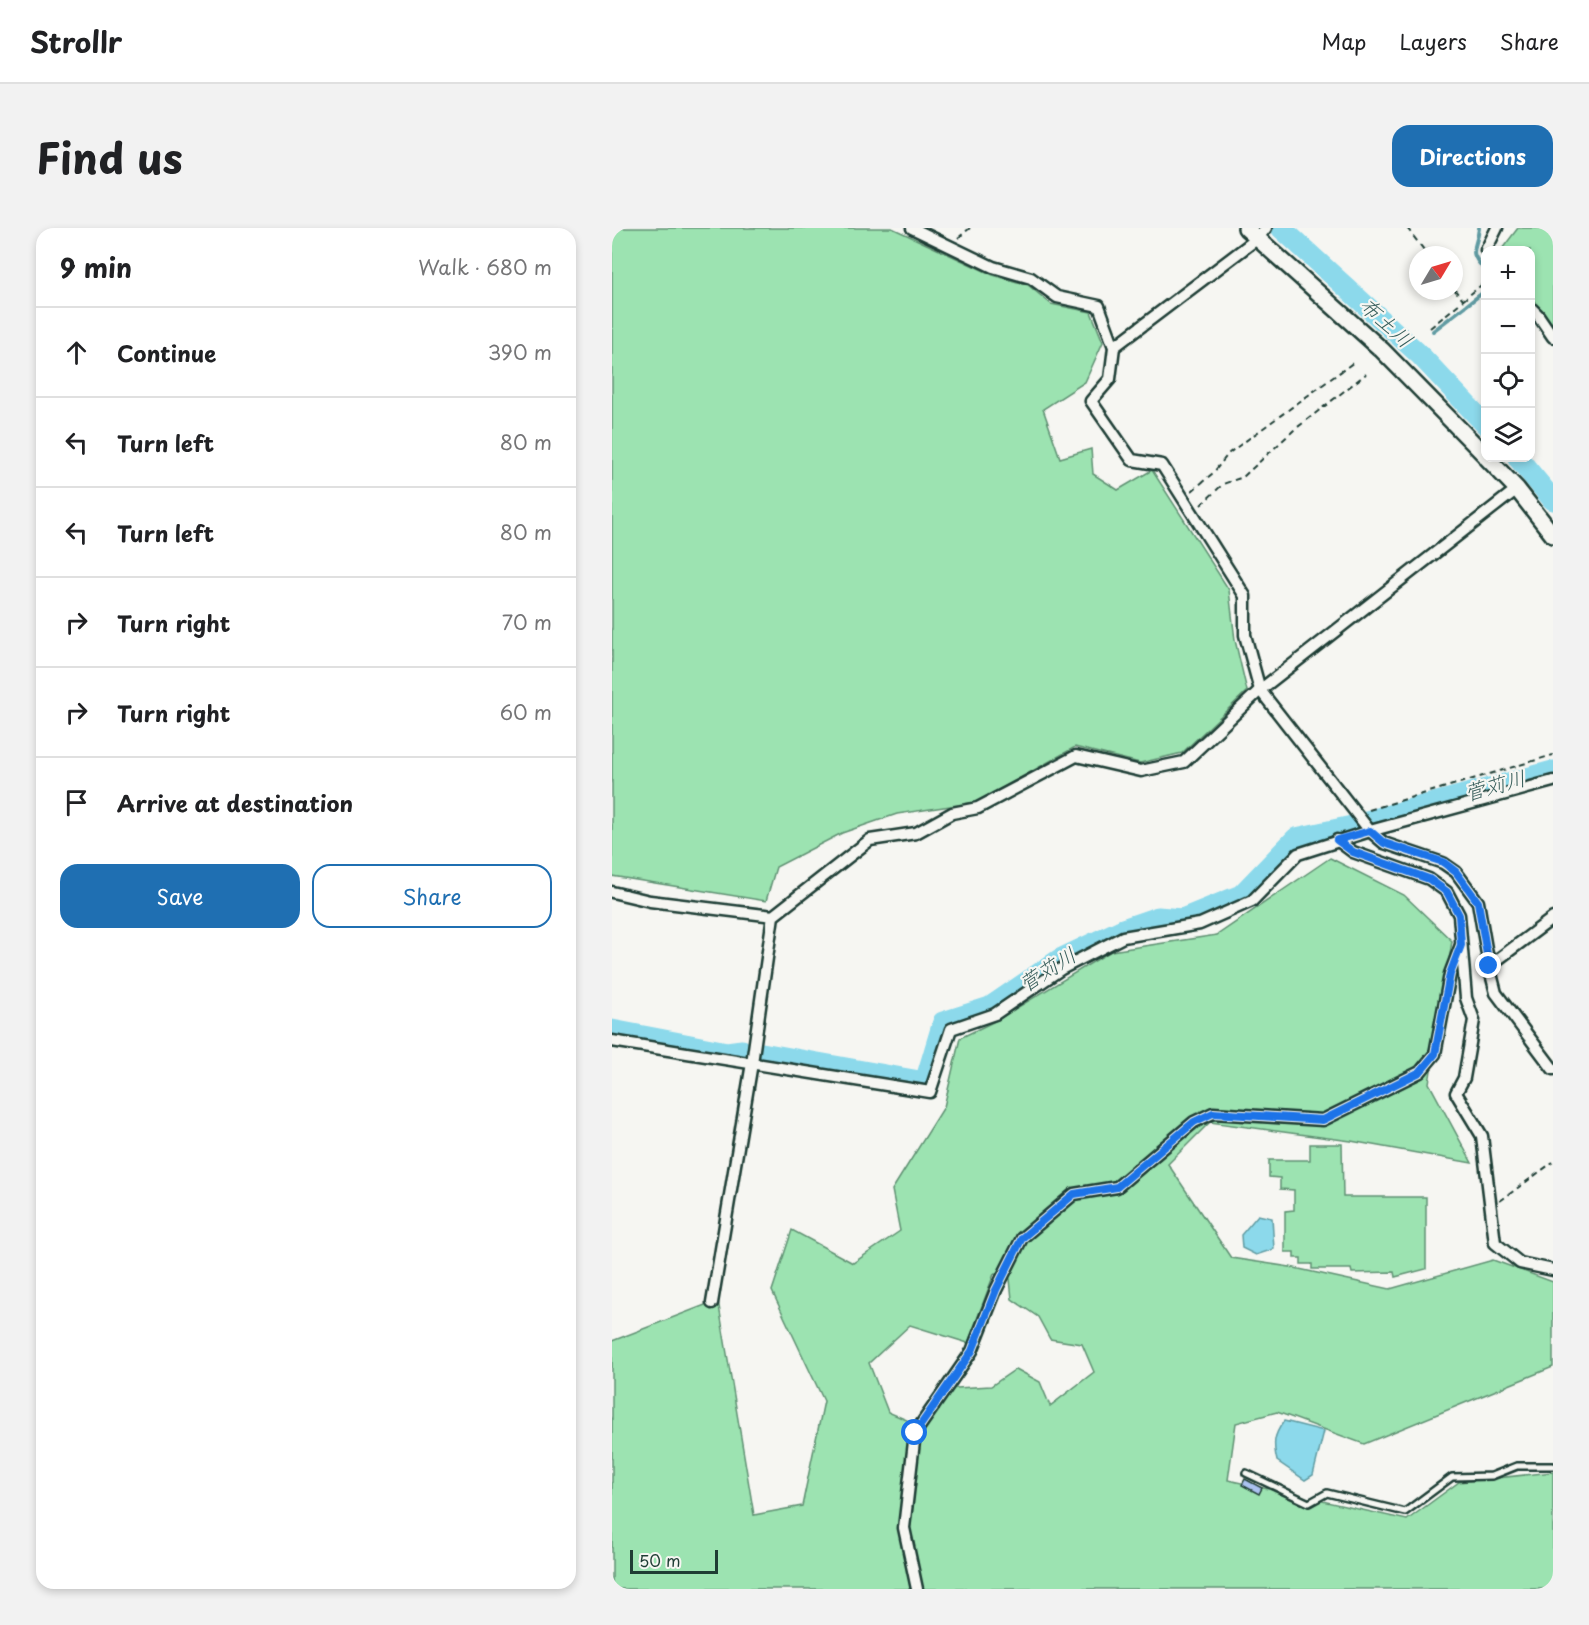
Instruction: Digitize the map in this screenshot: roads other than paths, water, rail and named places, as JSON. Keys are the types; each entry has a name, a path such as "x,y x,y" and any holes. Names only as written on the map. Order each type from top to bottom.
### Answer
{"main road":[{"path":"1257,231 1382,350 1481,451"},
{"path":"1492,462 1517,489 1553,535"}],"street":[{"path":"912,228 993,267 1031,278 1057,297 1099,306 1114,347 1110,378 1091,401 1132,460 1162,465 1245,596 1245,635 1260,690 1370,831 1384,843 1443,862 1456,872 1478,902 1496,993 1553,1069"},
{"path":"1488,246 1497,228"},
{"path":"1114,347 1257,231"},
{"path":"1535,312 1553,337"},
{"path":"712,1303 752,1063 773,916 870,840 916,833 952,813 978,808 1076,756 1141,771 1184,762 1260,690 1517,489"},
{"path":"612,1041 930,1092 951,1029 995,1014 1061,969 1123,937 1200,924 1252,901 1298,854 1337,840 1553,781"},
{"path":"1337,840 1353,852 1429,879 1447,892 1459,915 1466,998 1474,1020 1464,1078 1456,1093 1482,1136 1495,1243 1520,1263 1553,1270"},
{"path":"612,892 650,901 773,916"},
{"path":"1489,966 1553,918"},
{"path":"917,1589 904,1528 915,1433 972,1351 996,1290 1022,1238 1074,1194 1117,1187 1194,1122 1213,1113 1323,1120 1420,1072 1435,1054 1450,974 1461,945"}],"lane":[{"path":"1246,1473 1309,1503 1327,1493 1405,1512 1452,1477 1492,1476 1517,1466 1553,1466"}],"water":[{"path":"1258,1215 1272,1218 1274,1249 1256,1255 1242,1248 1241,1235"},
{"path":"1284,1421 1324,1431 1313,1475 1305,1480 1277,1461 1275,1440"}],"waterway":[{"name":"布土川","path":"1281,228 1420,355 1481,420"},
{"path":"1479,228 1474,254 1481,265"},
{"path":"1433,331 1481,294"},
{"name":"布土川","path":"1521,462 1553,500"},
{"name":"菅苅川","path":"1367,821 1553,771"},
{"name":"菅苅川","path":"762,1053 925,1082 943,1022 990,1007 1060,959 1123,929 1158,917 1182,919 1241,895 1296,838 1352,826"},
{"name":"菅苅川","path":"612,1030 727,1052 742,1050"}]}
